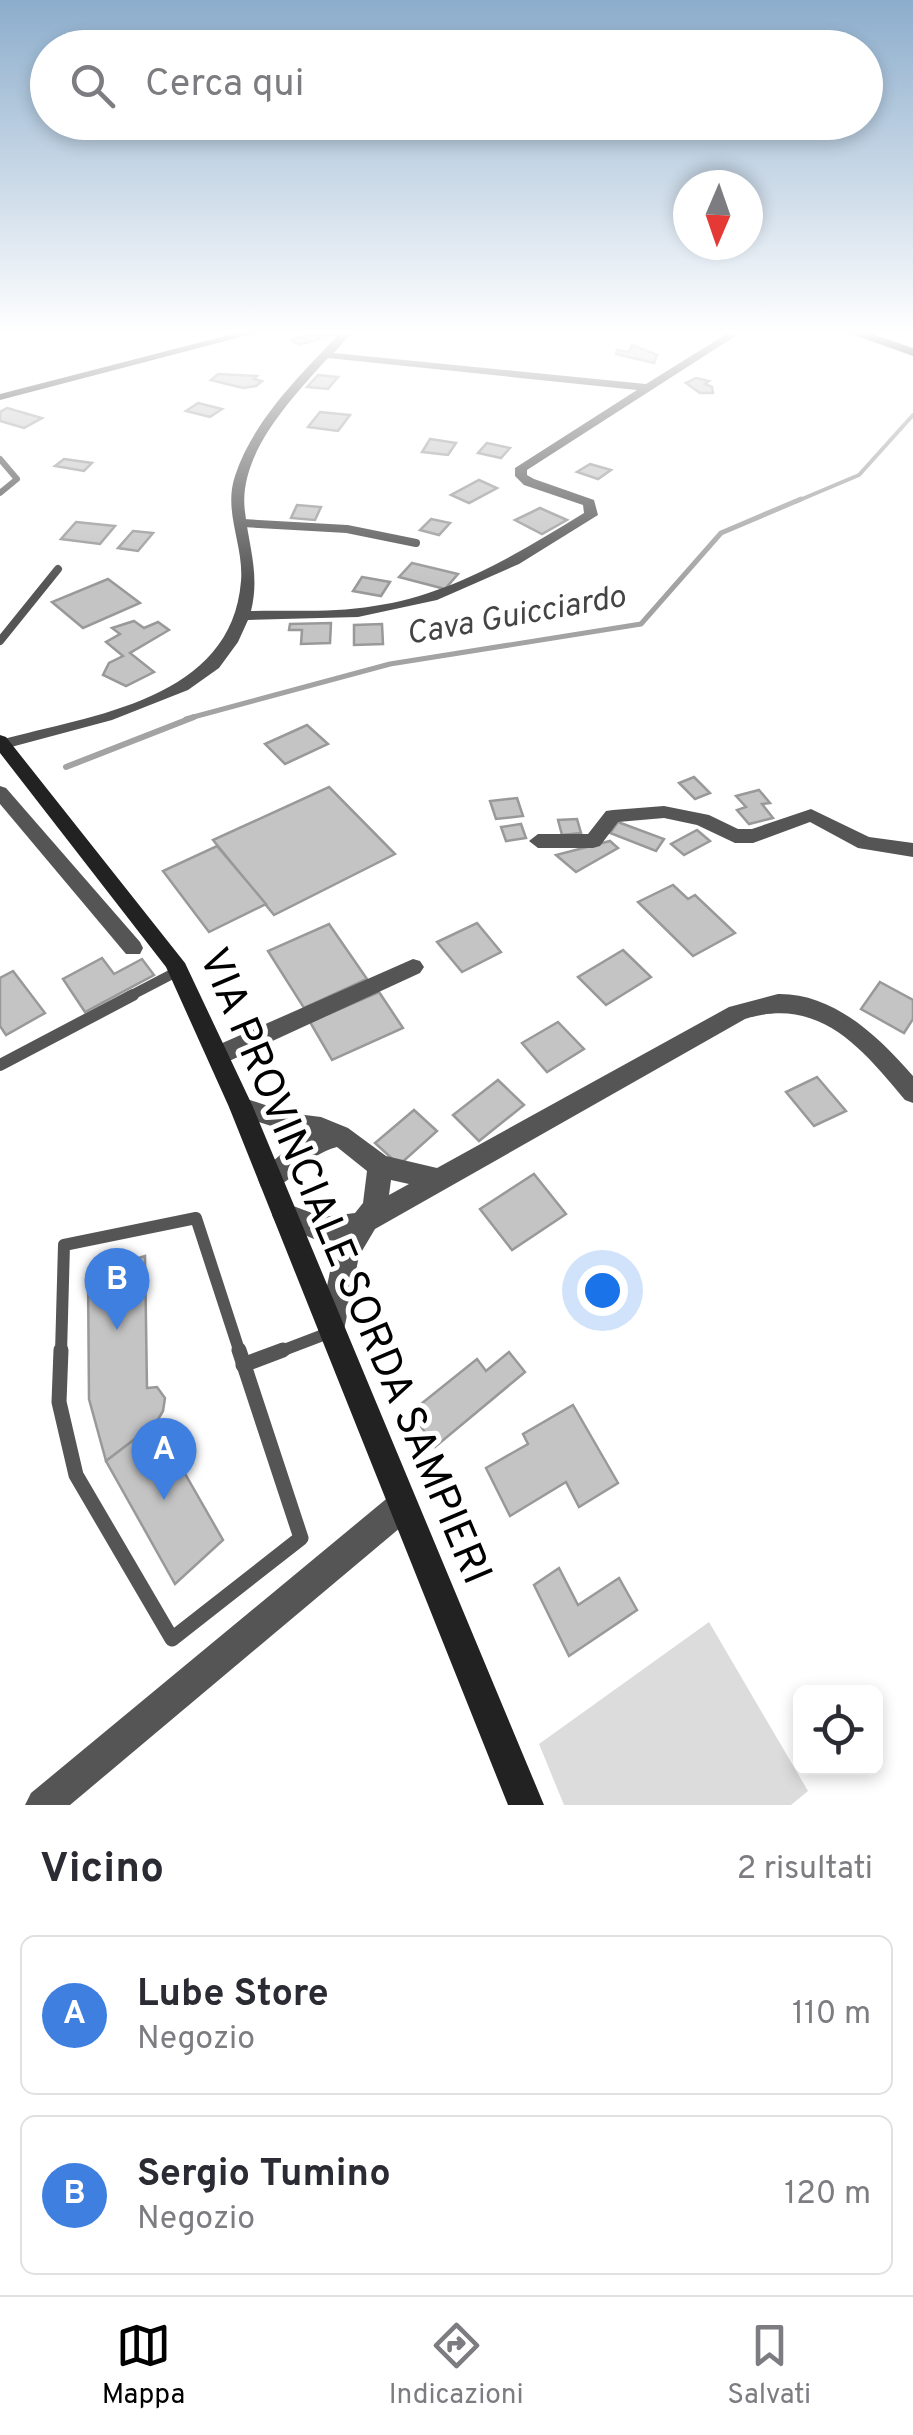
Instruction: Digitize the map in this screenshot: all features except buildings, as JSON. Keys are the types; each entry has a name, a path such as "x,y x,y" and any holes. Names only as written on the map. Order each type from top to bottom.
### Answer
{"street":[{"path":"1,743 85,722 176,690 213,665 243,616 249,574 236,500 246,463 278,414"},
{"path":"243,616 374,611 432,598 517,560 591,515 589,503 528,482 521,476 521,468 607,414"},
{"name":"VIA PROVINCIALE SORDA SAMPIERI","path":"1,743 162,944 178,971 241,1107 526,1805"},
{"path":"0,792 133,948"},
{"path":"538,842 593,840 612,816 664,812 702,820 735,836 753,836 811,815 865,843 913,850"},
{"path":"219,1055 412,967"},
{"path":"285,1215 317,1230 342,1232 738,1013 763,1005 796,1004 828,1018 858,1038 910,1084"},
{"path":"241,1107 340,1136 380,1166 436,1179"},
{"path":"270,1179 309,1144 340,1136"},
{"path":"331,1332 347,1252 375,1206 380,1166"},
{"path":"43,1805 402,1506"}],"lane":[{"path":"0,459 17,479 0,493"},
{"path":"243,523 347,529 416,543"},
{"path":"0,641 58,569"},
{"path":"0,1065 178,971"},
{"path":"196,1218 243,1364 301,1538 172,1639 76,1476 59,1402 64,1245 196,1218"},
{"path":"243,1364 331,1332"}],"shaded area":[{"path":"709,1622 793,1765 793,1775 799,1775 808,1791 791,1805 564,1805 539,1744"}],"waterway":[{"name":"Cava Guicciardo","path":"795,502 859,475 913,415"},
{"name":"Cava Guicciardo","path":"186,719 390,664 641,624 721,533 801,499"},
{"name":"Cava Guicciardo","path":"66,767 194,717"}],"place":[{"name":"Sergio Tumino","path":"117,1330"},
{"name":"Lube Store","path":"164,1500"}]}
